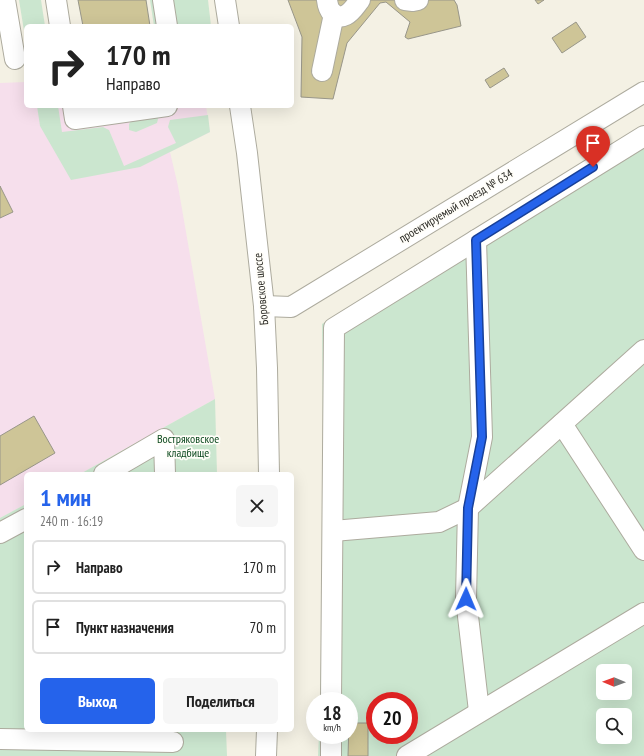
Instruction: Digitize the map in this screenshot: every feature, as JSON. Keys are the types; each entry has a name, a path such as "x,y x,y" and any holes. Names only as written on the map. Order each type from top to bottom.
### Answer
{"street":[{"path":"5,0 15,59"},
{"path":"56,0 60,24"},
{"path":"162,0 167,24"},
{"path":"225,0 229,24"},
{"path":"322,71 330,7 342,16 346,15 360,0"},
{"path":"405,0 418,0"},
{"name":"проектируемый проезд № 634","path":"264,306 291,307 644,92"},
{"path":"73,108 75,119 153,108"},
{"name":"Боровское шоссе","path":"240,108 247,153 264,306 269,472"},
{"path":"331,692 334,328 476,240 640,145"},
{"path":"476,240 482,437 468,508 466,599 479,711"},
{"path":"333,531 439,522 468,508 644,350"},
{"path":"562,424 644,550"},
{"path":"108,472 164,440 165,472"},
{"path":"0,533 24,520"},
{"path":"407,756 479,711 644,613"},
{"path":"266,756 267,732"},
{"path":"0,739 45,742 173,743"},
{"path":"331,744 331,756"}],"shaded area":[{"path":"24,82 24,108 206,108 210,132 170,152 178,186 215,399 84,472 24,472 24,505 0,518 0,83"}],"green space":[{"path":"19,0 41,0 45,24 24,24 24,31"},
{"path":"150,0 159,0 163,24 154,24"},
{"path":"168,0 208,0 211,24 172,24"},
{"path":"37,108 58,108 62,132 103,127 109,130 124,166 176,143 168,127 170,120 208,115 210,132 140,167 71,180 40,126"},
{"path":"157,117 157,123 136,132 129,130 129,124 132,120"},
{"path":"644,127 644,756 318,756 319,744 358,744 358,692 320,692 324,543 322,324"},
{"name":"Востряковское кладбище","path":"215,399 217,472 84,472"},
{"path":"24,505 24,732 226,732 227,756 0,756 0,518"}],"building":[{"path":"78,0 146,0 150,24 83,24"},
{"path":"288,0 454,0 457,5 461,26 408,39 405,37 410,22 386,2 380,3 347,43 333,99 301,97 302,37"},
{"path":"535,0 544,0 538,4"},
{"path":"576,22 586,37 562,53 552,38"},
{"path":"504,68 509,76 490,88 485,80"},
{"path":"0,186 13,212 0,218"},
{"path":"34,416 55,453 0,485 0,436"},
{"path":"358,723 366,723 366,744 368,744 368,756 348,756 348,744 358,744"}],"route":[{"path":"466,599 468,508 482,437 476,240 593,167"}]}
